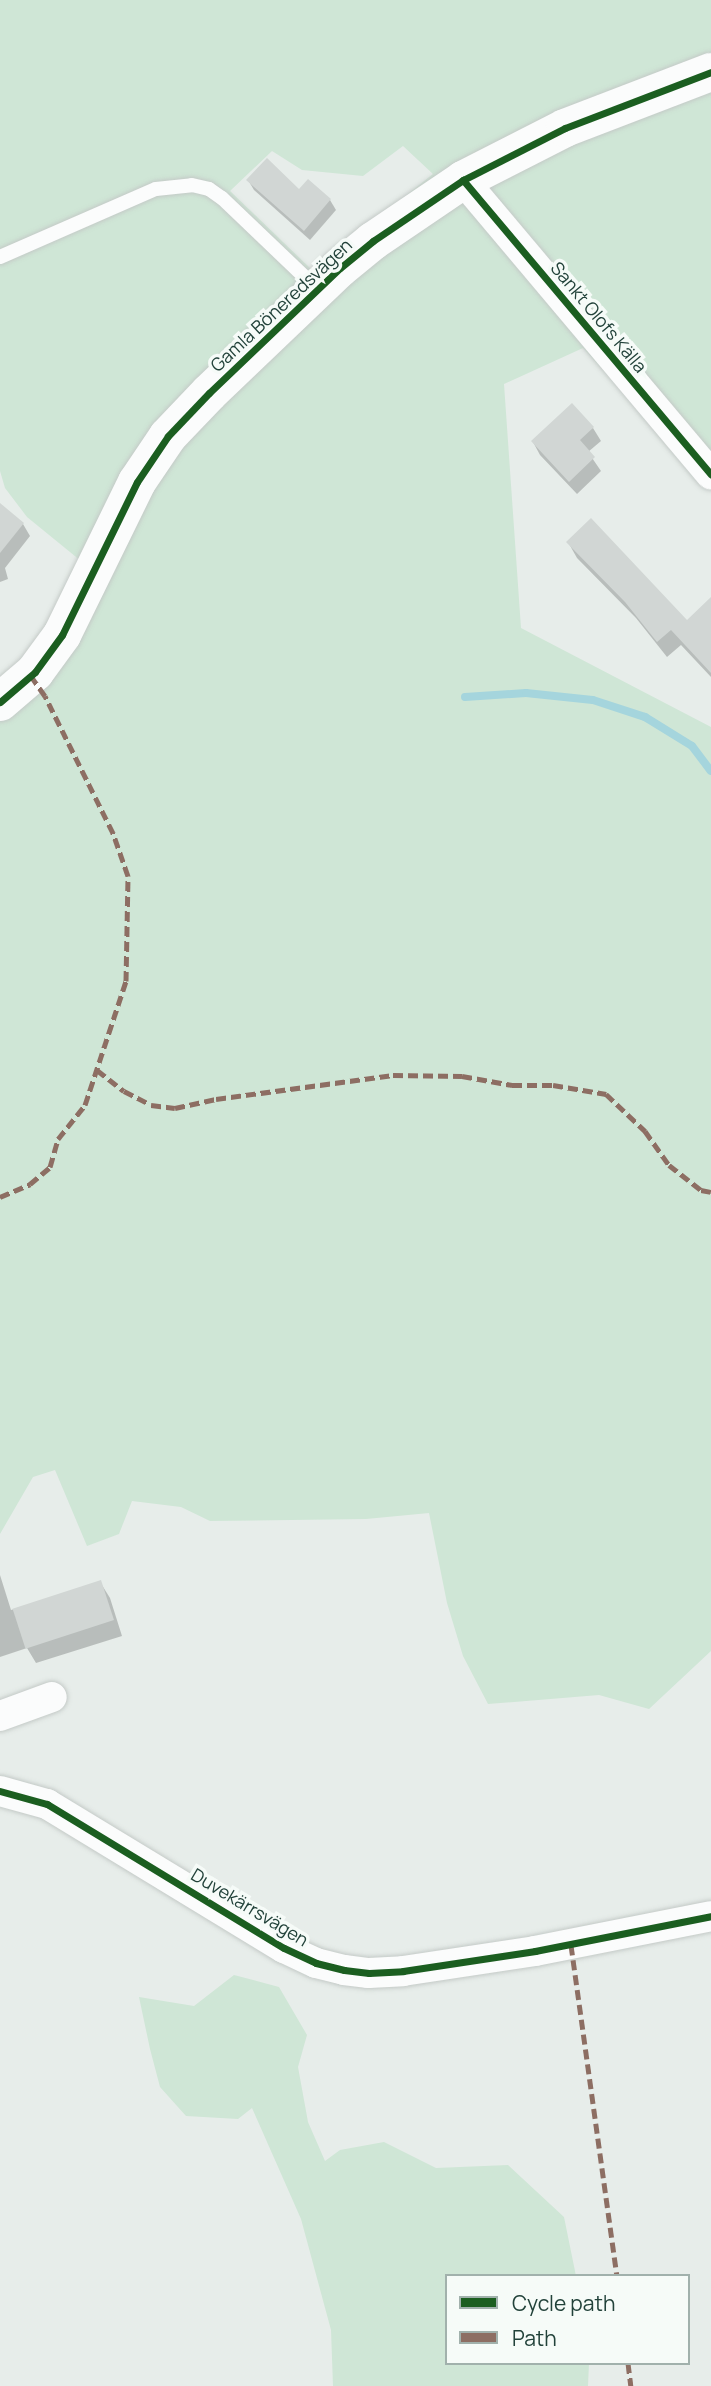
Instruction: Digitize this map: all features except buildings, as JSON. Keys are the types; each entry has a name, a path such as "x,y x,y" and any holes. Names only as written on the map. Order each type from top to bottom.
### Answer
{"street":[{"name":"Gamla Böneredsvägen","path":"0,702 35,672 62,635 137,482 168,436 317,289 373,241 463,180 565,128 711,72"},
{"name":"Sankt Olofs Källa","path":"463,180 711,474"},
{"path":"0,1716 52,1697"},
{"name":"Duvekärrsvägen","path":"0,1791 47,1804 284,1948 316,1964 344,1970 369,1973 442,1965 571,1945 711,1916"}],"lane":[{"name":"Gamla Böneredsvägen","path":"0,257 156,189 192,185 209,189 222,198 317,289"}],"green space":[{"path":"0,0 711,0 711,489 583,348 504,384 521,628 711,727 711,1651 649,1709 599,1695 488,1704 463,1656 447,1603 429,1513 366,1519 210,1521 181,1507 132,1501 119,1534 87,1546 55,1470 33,1477 0,1534 0,678 22,659 52,622 81,561 27,517 5,488 0,471","holes":["403,146 433,174 312,270 230,191 272,151 302,170 363,176"]},
{"path":"234,1975 279,1987 307,2035 298,2067 308,2122 325,2161 340,2150 384,2142 436,2168 508,2165 564,2217 576,2274 445,2274 445,2365 589,2365 588,2386 333,2386 331,2330 301,2219 252,2108 238,2119 186,2116 160,2087 139,1997 194,2006"}],"waterway":[{"path":"465,697 526,693 593,700 645,717 692,746 711,771"}],"marked path":[{"path":"0,1197 30,1184 50,1167 58,1139 85,1105 126,981 128,876 113,833 45,696 31,676"},
{"path":"97,1070 124,1091 151,1105 175,1108 216,1099 393,1075 462,1076 512,1085 553,1085 606,1094 645,1131 669,1165 701,1190 711,1192"},
{"path":"571,1945 617,2274"},
{"path":"628,2365 631,2386"}],"cycle path":[{"path":"0,702 35,672 62,635 137,482 168,436 209,393 340,268 373,241 463,180 565,128 711,72"},
{"path":"463,180 711,474"},
{"path":"0,1791 47,1804 284,1948 316,1963 344,1970 369,1973 403,1971 535,1951 711,1916"}]}
